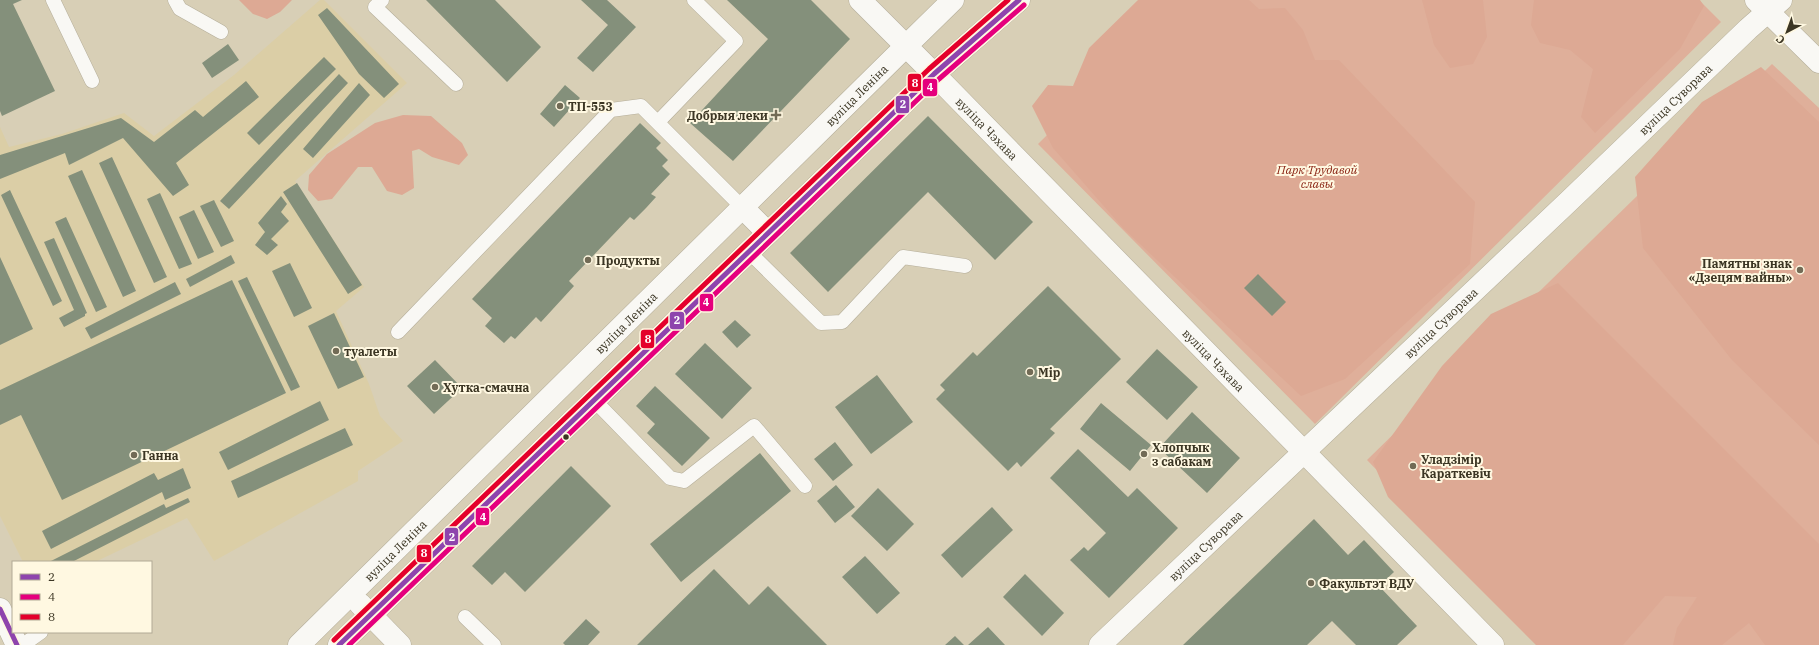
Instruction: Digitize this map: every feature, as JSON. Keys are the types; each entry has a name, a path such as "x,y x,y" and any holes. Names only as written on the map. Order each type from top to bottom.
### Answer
{"main road":[{"name":"вуліца Чэхава","path":"860,0 1493,645"},
{"name":"вуліца Леніна","path":"299,645 953,0"},
{"path":"339,645 934,74 1019,0"},
{"path":"1768,4 1819,62"},
{"name":"вуліца Суворава","path":"1100,645 1303,452 1768,4"},
{"path":"742,207 768,233"},
{"path":"351,594 400,645"},
{"path":"0,609 17,645"}],"lane":[{"path":"53,0 92,81"},
{"path":"174,0 180,9 221,32"},
{"path":"382,0 375,7 456,84"},
{"path":"658,122 736,41 694,0"},
{"path":"398,332 611,110 641,106 742,207"},
{"path":"749,252 821,323 842,322 903,257 965,266"},
{"path":"594,400 670,478 684,481 754,426 805,486"},
{"path":"465,617 494,645"},
{"path":"23,645 40,633"}],"shaded area":[{"path":"320,0 324,0 407,83 295,181 364,287 336,311 369,384 380,416 403,441 358,471 358,481 214,561 187,518 97,561 22,561 0,516 0,127 9,147 62,134 124,113 154,136 234,75"}],"green space":[{"path":"239,0 292,0 280,12 267,19 253,14"},
{"name":"Парк Трудавой славы","path":"1138,0 1249,0 1259,9 1285,8 1303,30 1315,60 1339,60 1475,202 1470,264 1345,379 1301,396 1123,228 1053,148 1032,106 1048,85 1073,86 1089,48"},
{"name":"Парк Трудавой славы","path":"1184,0 1699,0 1721,22 1315,424 1038,144"},
{"path":"1422,0 1483,0 1487,37 1473,64 1450,68 1434,45"},
{"path":"1534,0 1700,0 1704,6 1680,49 1595,133 1581,117 1593,69 1570,50 1540,43 1531,25"},
{"path":"1772,64 1819,108 1819,645 1547,645 1367,460"},
{"path":"1761,67 1819,122 1819,445 1732,360 1643,248 1635,177 1702,102"},
{"path":"403,115 431,116 462,143 468,155 459,165 432,157 419,149 412,151 414,188 402,195 387,191 372,167 358,167 332,199 318,201 308,190 309,175 327,154 375,123"},
{"path":"1558,283 1819,544 1819,645 1765,645 1749,623 1722,645 1673,645 1677,628 1697,597 1665,596 1623,645 1536,645 1388,497 1373,462 1442,366 1491,314"}],"building":[{"path":"0,0 22,0 13,4 55,91 2,116 0,111"},
{"path":"426,0 495,0 541,47 507,82"},
{"path":"581,0 607,0 636,27 593,72 577,58 608,25"},
{"path":"727,0 811,0 850,39 733,161 690,123 768,39"},
{"path":"327,8 399,84 384,98 359,74 318,15"},
{"path":"228,44 239,60 212,78 202,63"},
{"path":"324,57 336,69 259,145 247,133"},
{"path":"339,74 348,83 229,209 220,201"},
{"path":"246,81 259,97 176,163 189,185 173,196 123,138 69,165 65,153 0,179 0,155 121,118 154,142 195,110 203,117"},
{"path":"359,83 370,95 313,158 303,149"},
{"name":"ТП-553","path":"565,85 580,98 554,127 540,114"},
{"path":"928,116 1033,222 995,260 928,192 828,292 790,253"},
{"path":"640,123 661,143 656,148 668,160 662,166 670,174 651,194 656,197 634,220 630,217 569,281 574,286 541,322 536,317 515,339 511,336 504,343 485,326 492,318 472,299"},
{"path":"112,157 167,277 154,283 99,163"},
{"path":"82,170 136,291 123,297 68,176"},
{"path":"297,183 362,285 348,294 283,192"},
{"path":"10,190 62,301 53,306 1,195"},
{"path":"160,193 192,264 179,269 147,199"},
{"path":"281,196 287,204 281,212 289,221 271,239 278,245 267,255 255,245 265,232 258,223"},
{"path":"214,200 234,241 221,247 200,206"},
{"path":"194,210 214,252 198,259 179,217"},
{"path":"66,217 107,307 96,312 55,222"},
{"path":"54,238 87,313 85,316 64,327 59,318 74,310 44,242"},
{"path":"231,255 235,263 190,287 186,279"},
{"path":"0,257 33,329 0,345"},
{"path":"290,263 312,308 294,317 272,271"},
{"path":"1258,274 1286,302 1272,316 1244,288"},
{"path":"247,277 300,387 291,391 238,281"},
{"path":"232,280 286,393 62,500 21,415 0,425 0,390"},
{"path":"175,282 181,294 91,339 85,328"},
{"name":"Мір","path":"1048,286 1121,359 1050,429 1055,433 1021,467 1017,462 1008,471 936,399 945,390 940,385 973,352 977,356"},
{"name":"туалеты","path":"334,313 364,377 338,389 308,326"},
{"path":"735,320 751,335 737,348 722,332"},
{"path":"705,343 752,388 722,419 675,374"},
{"path":"1157,349 1198,387 1167,420 1126,382"},
{"name":"Хутка-смачна","path":"435,360 462,388 434,414 407,386"},
{"path":"877,375 913,422 871,454 835,407"},
{"path":"655,386 710,438 682,466 647,433 655,424 636,406"},
{"path":"320,401 329,420 228,470 219,452"},
{"path":"1101,403 1151,445 1130,471 1080,429"},
{"path":"1192,412 1240,458 1207,493 1159,448"},
{"path":"345,428 353,445 238,498 231,481"},
{"path":"835,442 853,465 833,481 814,459"},
{"path":"1078,449 1128,497 1137,488 1178,528 1109,598 1070,560 1084,547 1088,551 1106,533 1050,478"},
{"path":"760,453 791,491 681,582 650,544"},
{"path":"571,466 611,506 525,592 505,572 492,585 472,566"},
{"path":"183,468 191,488 165,500 162,492 51,549 42,531 154,473 158,480"},
{"path":"836,485 855,507 835,523 817,501"},
{"path":"878,488 914,524 887,551 851,516"},
{"path":"188,498 190,502 74,561 51,561 164,504 166,508"},
{"path":"992,507 1013,530 962,578 941,555"},
{"name":"Факультэт ВДУ","path":"1314,519 1348,555 1364,540 1394,572 1379,586 1417,626 1397,645 1356,645 1332,621 1307,645 1183,645"},
{"path":"865,556 900,593 877,614 842,577"},
{"path":"714,569 749,605 768,586 827,645 637,645"},
{"path":"1025,574 1064,613 1042,636 1003,597"},
{"path":"586,619 600,632 588,645 565,645 563,643"},
{"path":"988,627 1005,645 968,645"},
{"path":"955,636 964,645 945,645"}],"transit line":[{"name":"8","path":"334,640 929,69 1008,0"},
{"name":"2","path":"339,645 934,74 1019,0"},
{"name":"4","path":"349,645 939,79 1024,5"},
{"name":"2","path":"0,609 17,645"}],"place":[{"name":"ТП-553","path":"560,106"},
{"name":"Добрыя леки","path":"776,115"},
{"name":"Продукты","path":"588,260"},
{"name":"Памятны знак «Дзецям вайны»","path":"1800,270"},
{"name":"туалеты","path":"336,351"},
{"name":"Мір","path":"1030,372"},
{"name":"Хутка-смачна","path":"435,387"},
{"name":"Хлопчык з сабакам","path":"1144,454"},
{"name":"Ганна","path":"134,455"},
{"name":"Уладзімір Караткевіч","path":"1413,466"},
{"name":"Факультэт ВДУ","path":"1311,583"}]}
